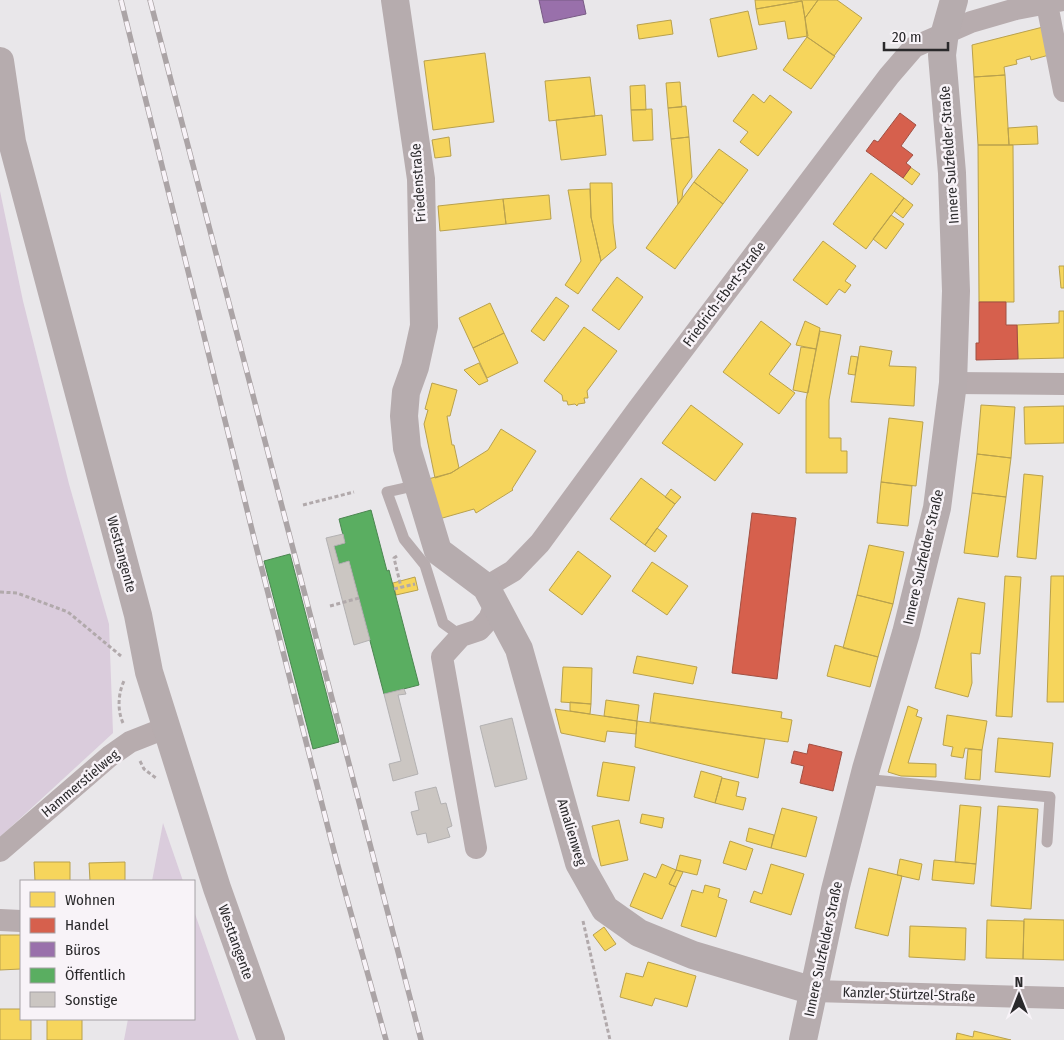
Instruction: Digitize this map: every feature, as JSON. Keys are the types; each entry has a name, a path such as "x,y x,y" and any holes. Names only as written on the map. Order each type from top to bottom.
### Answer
{"street":[{"name":"Friedenstraße","path":"396,0 420,179 424,326 406,392 404,416 407,448 418,485 429,554"},
{"path":"945,32 954,0"},
{"path":"1055,2 1064,91"},
{"name":"Friedrich-Ebert-Straße","path":"491,595 540,543 644,401 889,76 914,46 970,22 1016,9 1055,2"},
{"name":"Innere Sulzfelder Straße","path":"803,1040 835,890 863,779 906,632 937,508 953,383 956,291 952,173 942,55 945,32"},
{"name":"Westtangente","path":"0,61 12,142 138,615 149,672 168,727 217,888 271,1040"},
{"path":"953,383 1064,384"},
{"path":"429,554 491,595 489,619 479,630 461,636 442,657 476,848"},
{"name":"Amalienweg","path":"491,595 519,649 579,863 605,909 639,933 693,955 814,991"},
{"name":"Hammerstielweg","path":"0,851 110,756 130,742 168,727"},
{"path":"0,920 20,921"},
{"name":"Kanzler-Stürtzel-Straße","path":"814,991 1064,998"}],"lane":[{"path":"429,554 425,565 443,623 461,636"},
{"path":"863,779 1050,797 1047,842"}],"path":[{"path":"303,505 354,492"},
{"path":"394,558 400,587"},
{"path":"394,589 410,585"},
{"path":"0,592 16,593 68,612 126,660 149,672"},
{"path":"330,606 359,598"},
{"path":"582,918 610,1040"}],"shaded area":[{"path":"0,191 23,301 69,484 109,624 113,733 0,837"},
{"path":"163,823 183,880 152,880"},
{"path":"195,914 239,1040 124,1040 128,1020 195,1020"}],"building: Wohnen":[{"path":"755,0 818,0 805,18 802,1 756,9"},
{"path":"818,0 837,0 862,18 834,56 807,37 805,18"},
{"path":"802,1 808,36 788,39 785,21 759,25 756,9"},
{"path":"748,11 757,49 718,57 710,19"},
{"path":"671,20 673,34 639,39 637,25"},
{"path":"1043,27 1049,55 1031,60 1030,56 1016,60 1017,64 1004,67 1005,75 974,77 972,45"},
{"path":"807,37 835,56 811,89 783,70"},
{"path":"485,53 494,122 433,130 424,61"},
{"path":"1005,75 1009,145 978,145 974,77"},
{"path":"590,77 595,116 549,121 545,81"},
{"path":"680,82 682,107 668,108 666,83"},
{"path":"645,85 646,110 631,110 630,86"},
{"path":"753,94 764,103 770,95 792,112 758,156 740,142 748,132 733,121"},
{"path":"686,106 689,137 671,139 668,108"},
{"path":"652,109 653,140 633,141 631,110"},
{"path":"602,115 606,155 561,160 556,120"},
{"path":"1037,126 1038,144 1009,145 1008,128"},
{"path":"449,137 451,156 435,158 432,140"},
{"path":"689,137 692,177 683,190 682,198 678,204 671,139"},
{"path":"978,145 1013,145 1014,302 979,302"},
{"path":"719,149 748,170 723,204 694,182"},
{"path":"910,167 920,174 912,185 903,178"},
{"path":"871,173 904,198 866,249 833,224"},
{"path":"694,182 723,204 675,269 646,248"},
{"path":"590,183 612,183 616,248 601,261 591,217"},
{"path":"590,189 591,217 601,261 578,294 565,285 581,261 568,190"},
{"path":"549,195 551,219 506,224 503,199"},
{"path":"904,198 913,205 903,218 894,211"},
{"path":"503,199 506,224 440,231 438,206"},
{"path":"891,215 904,224 886,249 873,239"},
{"path":"823,241 856,266 845,281 851,285 845,293 839,289 827,305 793,280"},
{"path":"1059,266 1064,266 1064,288 1061,288"},
{"path":"617,277 643,297 619,330 592,310"},
{"path":"556,297 569,306 544,341 531,331"},
{"path":"490,303 504,333 473,348 459,318"},
{"path":"1059,311 1064,311 1064,358 1018,359 1017,325 1059,323"},
{"path":"761,321 791,344 769,374 795,393 779,414 723,372"},
{"path":"805,321 820,328 816,349 796,345"},
{"path":"584,327 617,351 587,391 588,398 584,398 585,403 578,404 577,406 575,404 568,405 567,401 563,401 562,395 544,381"},
{"path":"820,331 841,335 829,400 829,438 841,438 841,451 847,451 847,473 806,473 806,400"},
{"path":"504,333 518,363 487,378 473,348"},
{"path":"860,346 892,351 889,366 916,367 914,406 851,402"},
{"path":"801,347 816,349 808,393 793,390"},
{"path":"851,356 858,357 855,375 848,374"},
{"path":"479,363 488,381 479,385 464,370"},
{"path":"432,383 457,390 450,416 447,416 452,445 454,445 459,468 451,473 435,478 424,424 428,410 425,409"},
{"path":"691,405 743,444 715,481 662,443"},
{"path":"981,405 1015,407 1011,458 977,454"},
{"path":"1064,406 1064,443 1025,444 1024,407"},
{"path":"889,418 923,422 916,486 881,482"},
{"path":"501,429 536,451 513,490 476,513 474,509 439,519 428,479 451,473 488,450"},
{"path":"977,454 1011,458 1006,497 972,493"},
{"path":"1024,474 1043,476 1036,559 1017,557"},
{"path":"641,478 675,504 645,545 610,519"},
{"path":"881,482 912,486 908,526 877,523"},
{"path":"671,489 681,497 675,504 665,497"},
{"path":"972,493 1006,497 998,557 964,553"},
{"path":"657,528 667,536 655,552 645,545"},
{"path":"869,545 904,552 893,604 857,595"},
{"path":"578,551 611,576 582,615 549,590"},
{"path":"652,562 688,586 667,615 632,591"},
{"path":"1005,576 1021,577 1012,717 996,716"},
{"path":"1051,576 1064,576 1064,702 1047,702"},
{"path":"415,577 418,590 396,595 393,583"},
{"path":"857,595 893,604 878,657 843,648"},
{"path":"958,598 985,603 980,654 971,653 972,683 968,697 935,688"},
{"path":"835,645 878,657 870,687 827,676"},
{"path":"637,656 697,667 693,684 633,673"},
{"path":"563,667 592,668 591,704 561,702"},
{"path":"654,693 782,712 781,718 792,720 788,742 650,722"},
{"path":"606,700 639,705 637,721 604,716"},
{"path":"570,702 591,704 590,714 570,711"},
{"path":"908,706 918,710 916,716 922,718 908,763 936,764 936,777 901,776 888,772"},
{"path":"555,709 637,721 636,734 607,731 605,742 561,733"},
{"path":"947,715 987,721 982,750 965,748 963,758 951,756 953,747 943,745"},
{"path":"637,721 765,739 758,778 635,747"},
{"path":"998,738 1053,743 1050,777 995,772"},
{"path":"968,749 982,750 980,780 965,779"},
{"path":"603,762 635,767 629,801 597,796"},
{"path":"701,771 722,777 715,803 694,797"},
{"path":"722,778 739,782 736,796 746,798 743,810 715,803"},
{"path":"960,805 981,807 976,864 955,862"},
{"path":"998,806 1038,809 1031,909 991,906"},
{"path":"782,808 817,817 806,857 771,848"},
{"path":"642,814 664,818 662,828 640,823"},
{"path":"619,820 628,860 601,866 592,826"},
{"path":"749,828 774,835 771,848 746,841"},
{"path":"730,841 753,849 746,870 723,863"},
{"path":"680,855 701,860 697,875 676,870"},
{"path":"900,859 922,864 919,880 897,875"},
{"path":"934,860 976,864 974,884 932,880"},
{"path":"34,862 70,862 70,880 35,880"},
{"path":"125,862 125,880 90,880 89,863"},
{"path":"662,864 676,870 669,884 676,887 662,919 630,906 644,873 656,878"},
{"path":"771,864 804,874 791,915 750,902 754,891 762,894"},
{"path":"869,868 902,876 888,936 855,928"},
{"path":"676,870 683,872 676,887 669,884"},
{"path":"705,885 720,889 718,897 727,900 716,937 681,926 692,890 703,893"},
{"path":"1024,919 1064,920 1064,960 1023,959"},
{"path":"987,920 1024,921 1023,959 986,958"},
{"path":"910,926 966,928 965,960 909,957"},
{"path":"604,927 616,944 605,951 593,935"},
{"path":"0,935 20,935 20,969 0,970"},
{"path":"648,962 696,976 687,1007 655,998 652,1006 620,997 626,973 643,977"},
{"path":"0,1009 20,1009 20,1020 31,1020 31,1040 0,1040"},
{"path":"47,1020 82,1020 82,1040 47,1040"},
{"path":"974,1031 1011,1040 956,1040 957,1033 973,1037"}],"building: Handel":[{"path":"900,113 916,125 901,146 913,155 906,163 911,167 903,178 866,151 874,140 878,142"},
{"path":"979,302 1006,302 1006,325 1017,325 1018,359 976,360 976,343 979,343"},
{"path":"752,513 796,518 777,679 732,673"},
{"path":"809,744 842,752 833,791 800,783 804,766 791,763 794,751 807,754"}],"building: Büros":[{"path":"539,0 583,0 586,14 544,23"}],"building: Öffentlich":[{"path":"371,510 419,685 384,694 349,561 339,564 334,546 345,543 339,519"},
{"path":"290,554 339,742 313,749 264,561"}],"building: Sonstige":[{"path":"343,534 345,543 334,546 339,564 349,561 370,640 354,645 326,538"},
{"path":"404,689 406,694 398,695 418,774 393,781 389,764 401,761 384,694"},
{"path":"512,718 527,779 495,787 480,726"},
{"path":"436,787 441,804 446,803 452,826 447,828 450,837 428,843 426,833 417,835 411,812 419,810 415,792"}],"railway":[{"path":"121,0 257,550 336,859 386,1040"},
{"path":"150,0 421,1040"}]}
